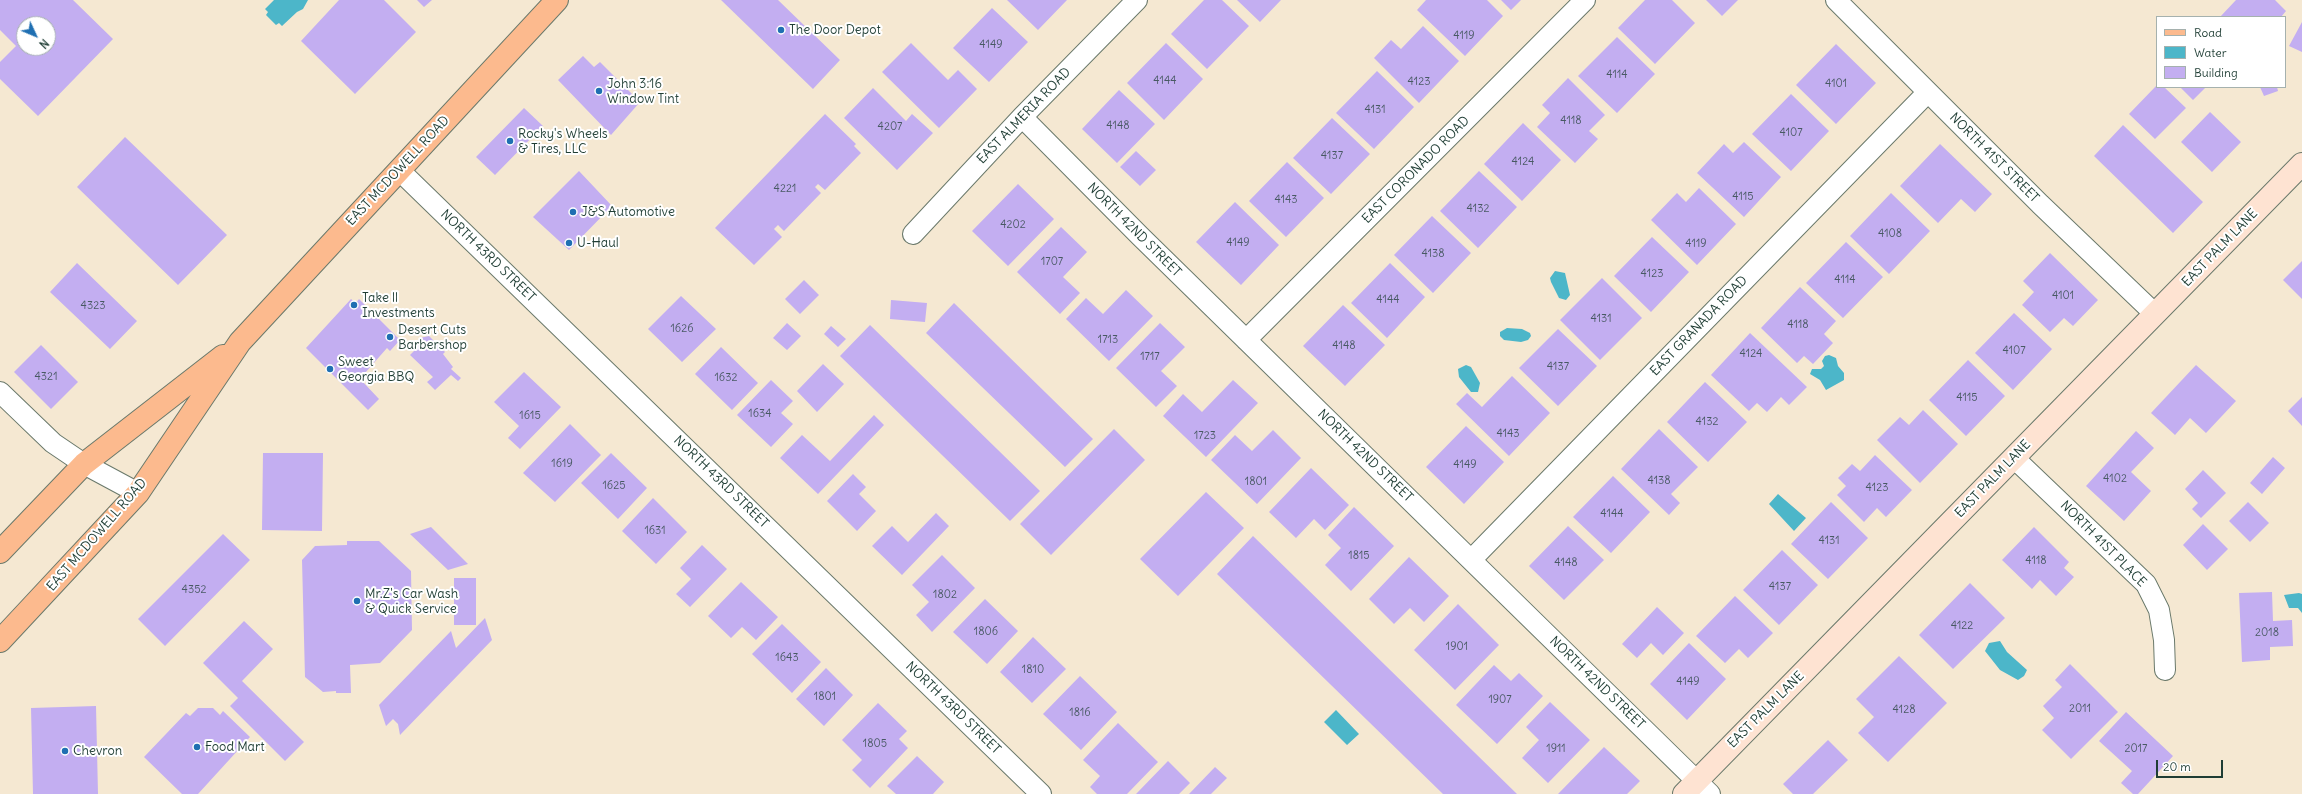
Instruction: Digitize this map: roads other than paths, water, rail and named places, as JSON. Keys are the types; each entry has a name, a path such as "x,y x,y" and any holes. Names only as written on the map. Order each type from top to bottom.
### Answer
{"main road":[{"name":"EAST MCDOWELL ROAD","path":"0,641 138,493 240,342 557,0"},
{"name":"EAST MCDOWELL ROAD","path":"0,552 84,464 240,342"}],"street":[{"name":"EAST ALMERIA ROAD","path":"913,234 1022,117 1137,0"},
{"name":"EAST CORONADO ROAD","path":"1246,340 1585,0"},
{"name":"NORTH 41ST STREET","path":"1836,0 2155,314"},
{"name":"EAST GRANADA ROAD","path":"1471,560 1928,92"},
{"name":"NORTH 42ND STREET","path":"1022,117 1246,340 1471,560 1697,790"},
{"name":"EAST PALM LANE","path":"1697,790 2087,380 2155,314 2302,164"},
{"name":"NORTH 43RD STREET","path":"399,170 1041,794"},
{"path":"0,392 53,443 84,464 138,493"},
{"name":"NORTH 41ST PLACE","path":"2014,458 2146,584 2158,610 2164,640 2165,670"}],"water":[{"path":"274,0 308,0 303,9 297,12 282,26 279,23 276,25 266,15 268,12 265,9"},
{"path":"1555,271 1565,273 1570,295 1566,300 1559,298 1551,282 1550,278"},
{"path":"1507,328 1522,329 1530,333 1531,336 1528,340 1521,342 1504,340 1500,336 1500,332"},
{"path":"1829,355 1836,358 1838,366 1844,373 1844,380 1826,390 1820,380 1810,374 1812,369 1821,369 1824,366 1822,361 1825,356"},
{"path":"1466,365 1471,367 1480,383 1478,392 1471,392 1459,377 1458,369"},
{"path":"1778,494 1806,518 1794,531 1769,504"},
{"path":"2302,594 2302,613 2298,608 2289,608 2284,595"},
{"path":"2000,641 2007,652 2027,670 2024,676 2018,680 2000,670 1985,651 1989,643"},
{"path":"1336,710 1359,734 1347,745 1324,722"}],"place":[{"name":"The Door Depot","path":"781,30"},
{"name":"John 3:16 Window Tint","path":"599,91"},
{"name":"Rocky's Wheels & Tires, LLC","path":"510,141"},
{"name":"J&S Automotive","path":"573,212"},
{"name":"U-Haul","path":"569,243"},
{"name":"Take ll Investments","path":"354,305"},
{"name":"Desert Cuts Barbershop","path":"390,337"},
{"name":"Sweet Georgia BBQ","path":"330,369"},
{"name":"Mr.Z's Car Wash & Quick Service","path":"357,601"},
{"name":"Food Mart","path":"197,747"},
{"name":"Chevron","path":"65,751"}]}
